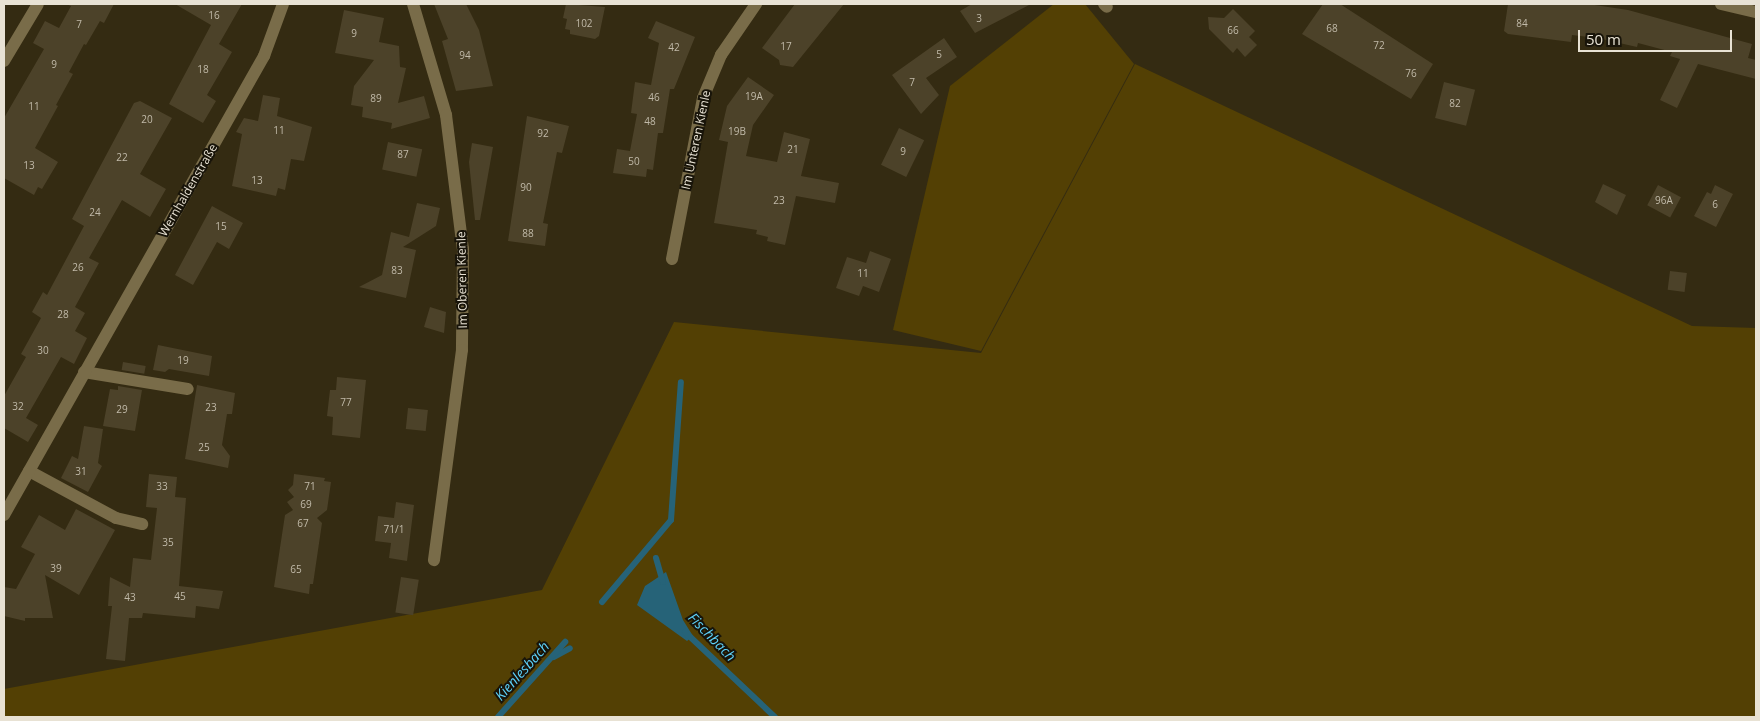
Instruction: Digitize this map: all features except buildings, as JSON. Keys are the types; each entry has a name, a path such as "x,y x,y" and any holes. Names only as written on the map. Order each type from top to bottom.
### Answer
{"street":[{"path":"4,61 38,4"},
{"name":"Wernhaldenstraße","path":"4,516 264,56 283,4"},
{"name":"Im Oberen Kienle","path":"413,4 446,115 463,250 462,350 434,560"},
{"name":"Im Unteren Kienle","path":"672,259 703,98 721,55 756,4"},
{"path":"1721,4 1756,12"},
{"path":"84,372 188,390"},
{"path":"29,471 116,518 142,524"}],"shaded area":[{"path":"1054,4 1085,4 1134,64 981,351 893,330 950,86"},
{"path":"1135,64 1692,326 1756,328 1756,717 4,717 4,689 542,590 674,322 981,353"}],"water":[{"path":"666,572 683,620 693,636 687,641 637,605 645,586"}],"waterway":[{"name":"Fischbach","path":"602,602 671,520 681,382"},
{"name":"Fischbach","path":"656,558 663,582"},
{"name":"Fischbach","path":"685,632 775,717"},
{"name":"Kienlesbach","path":"498,717 565,642"},
{"path":"554,657 570,648"}]}
